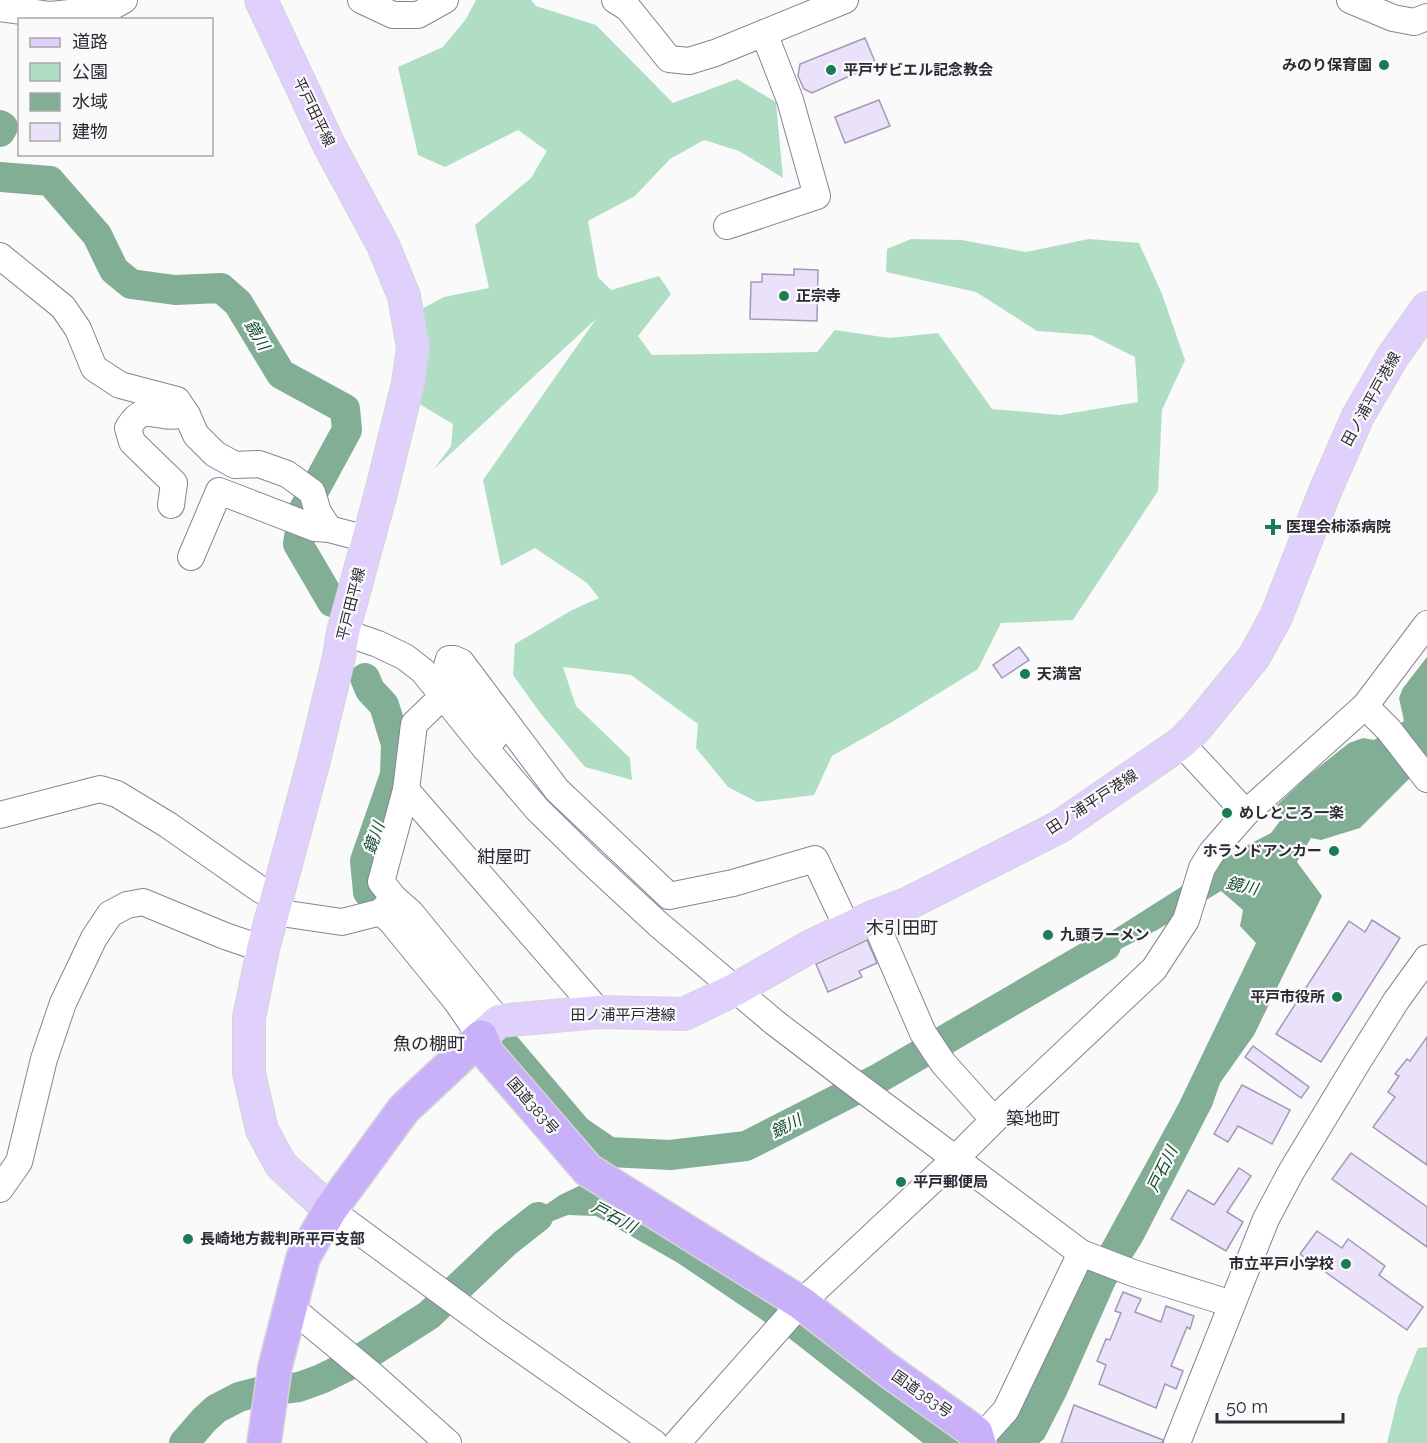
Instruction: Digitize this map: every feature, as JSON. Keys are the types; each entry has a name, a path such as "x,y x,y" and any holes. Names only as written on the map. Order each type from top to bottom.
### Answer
{"highway":[{"path":"264,1443 275,1366 303,1258 330,1210 404,1109 490,1029"},
{"name":"国道383号","path":"490,1029 487,1053 588,1170 801,1302 977,1438"}],"main road":[{"name":"平戸田平線","path":"261,0 329,145 383,246 404,296 413,348 408,383 343,632 326,712 263,949 249,1018 249,1073 262,1130 281,1165 330,1210"},
{"name":"田ノ浦平戸港線","path":"490,1029 599,1012 684,1014 736,989 811,946 907,904 1059,827 1181,743 1254,657 1276,617 1313,521 1358,416 1393,356 1427,308"}],"street":[{"path":"361,0 393,15 418,15 445,0"},
{"path":"615,0 628,8 654,38 669,60 689,61 845,0"},
{"path":"1350,0 1393,18 1414,22 1427,17"},
{"path":"0,8 50,15 108,9 115,2"},
{"path":"727,226 817,196 790,100 764,33"},
{"path":"0,256 63,306 78,329 94,368 120,385 177,400 188,415 196,435 215,454 235,465 259,464 287,474 314,516"},
{"path":"171,505 174,483 132,442 128,428 134,418 148,411 166,416 188,415"},
{"path":"191,557 219,491 314,516 367,539"},
{"path":"677,1443 801,1302 956,1159 994,1120 1154,969 1186,920 1203,868 1212,852 1246,813 1365,706 1427,624"},
{"path":"343,632 378,644 405,657 423,670 484,748 537,809 590,861 658,924 774,1022 846,1077 1081,1253 1133,1273 1232,1304"},
{"path":"484,748 496,735 447,666 449,659 454,658 461,662 557,790 669,896 733,883 815,859 860,923 923,1033 943,1063 994,1120"},
{"path":"443,696 414,724 406,790 381,882 391,921 458,1002 490,1029"},
{"path":"1365,706 1389,730 1427,779"},
{"path":"1181,743 1246,813"},
{"path":"0,815 100,789 117,794 148,813 261,890 276,904 342,922 388,904"},
{"path":"406,790 599,1012"},
{"path":"0,1189 19,1162 44,1059 63,1003 94,938 110,914 127,905 143,902 263,949"},
{"path":"1177,1443 1266,1219 1291,1172 1396,1002 1427,958"},
{"path":"330,1210 654,1443"},
{"path":"977,1438 988,1430 1006,1410 1081,1253"},
{"path":"289,1306 371,1374 448,1443"}],"green space":[{"path":"476,0 531,0 536,6 596,25 673,103 737,79 776,102 783,178 739,151 704,140 670,159 635,196 588,221 598,277 611,290 659,276 671,294 638,336 652,355 817,352 835,330 889,338 938,333 992,409 1060,415 1138,402 1135,357 1091,335 1037,331 976,292 886,272 887,249 911,239 962,240 1026,252 1089,239 1139,243 1162,294 1185,360 1162,410 1158,491 1073,620 1001,623 978,669 832,756 814,795 757,802 728,787 696,748 698,724 631,675 563,667 576,706 630,758 632,780 585,767 541,714 513,675 515,644 572,610 599,598 587,583 535,548 501,566 483,480 596,319 434,469 451,446 453,424 416,402 418,311 444,297 489,288 475,225 531,178 547,151 518,130 445,167 418,155 398,67 443,47 466,19"},
{"path":"1427,1347 1427,1443 1387,1443 1398,1397 1418,1348"}],"water":[{"path":"1427,657 1427,761 1360,828 1321,840 1311,838 1297,862 1322,896 1254,1035 1220,1083 1212,1106 1142,1242 1115,1285 1066,1396 1044,1439 1039,1443 923,1443 790,1339 678,1263 596,1216 568,1215 550,1222 507,1249 502,1235 560,1195 581,1185 997,1436 1179,1103 1256,943 1240,926 1243,910 1221,891 1157,930 1078,971 1066,960 1242,848 1271,833 1283,817 1277,805 1309,775 1349,743 1363,738 1374,740 1404,721 1399,698 1403,688"}],"building":[{"name":"平戸ザビエル記念教会","path":"865,38 876,64 812,93 804,89 798,76 800,64"},
{"path":"879,100 890,126 845,143 835,117"},
{"path":"794,269 818,270 817,321 750,319 751,282 762,282 762,274 794,275"},
{"path":"1019,647 1029,660 1002,678 993,665"},
{"path":"1372,920 1400,938 1321,1062 1276,1034 1349,921 1365,932"},
{"path":"867,940 877,963 859,971 862,977 828,992 816,964"},
{"path":"1427,1037 1427,1165 1373,1127 1395,1097 1388,1092 1399,1076 1395,1074 1407,1059 1410,1061"},
{"path":"1253,1046 1309,1087 1301,1098 1245,1057"},
{"path":"1242,1085 1290,1110 1272,1144 1238,1126 1228,1142 1214,1134"},
{"path":"1351,1153 1427,1207 1427,1247 1332,1179"},
{"path":"1239,1168 1251,1176 1227,1212 1243,1222 1226,1251 1171,1219 1188,1190 1214,1205"},
{"path":"1317,1231 1342,1248 1348,1239 1385,1266 1379,1275 1423,1307 1407,1330 1300,1254"},
{"path":"1123,1292 1141,1299 1135,1312 1161,1322 1166,1306 1194,1316 1171,1366 1183,1371 1176,1389 1165,1384 1156,1408 1099,1384 1106,1365 1097,1361 1106,1339 1110,1340 1121,1313 1115,1311"},
{"path":"1074,1405 1163,1440 1162,1443 1061,1443"}],"waterway":[{"name":"鏡川","path":"0,125 3,127 0,132"},
{"name":"鏡川","path":"0,177 50,181 97,235 114,270 131,284 175,290 221,288 238,303 281,374 345,409 347,430 303,511 298,544 332,602"},
{"name":"鏡川","path":"365,678 370,690 384,705 396,744 395,775 365,861 368,892 406,926"},
{"name":"鏡川","path":"474,1009 577,1130 609,1152 670,1155 746,1146 881,1077 1106,946"},
{"name":"戸石川","path":"184,1443 216,1409 239,1397 258,1392 299,1387 354,1363 429,1315 505,1243 538,1217"}],"place":[{"name":"みのり保育園","path":"1384,65"},
{"name":"平戸ザビエル記念教会","path":"831,70"},
{"name":"正宗寺","path":"784,296"},
{"name":"医理会柿添病院","path":"1273,527"},
{"name":"天満宮","path":"1025,674"},
{"name":"めしところ一楽","path":"1227,813"},
{"name":"ホランドアンカー","path":"1334,851"},
{"name":"九頭ラーメン","path":"1048,935"},
{"name":"平戸市役所","path":"1337,997"},
{"name":"平戸郵便局","path":"901,1182"},
{"name":"長崎地方裁判所平戸支部","path":"188,1239"},
{"name":"市立平戸小学校","path":"1346,1264"}],"district":[{"name":"紺屋町","path":"504,856"},
{"name":"木引田町","path":"902,927"},
{"name":"魚の棚町","path":"429,1043"},
{"name":"築地町","path":"1033,1118"}]}
